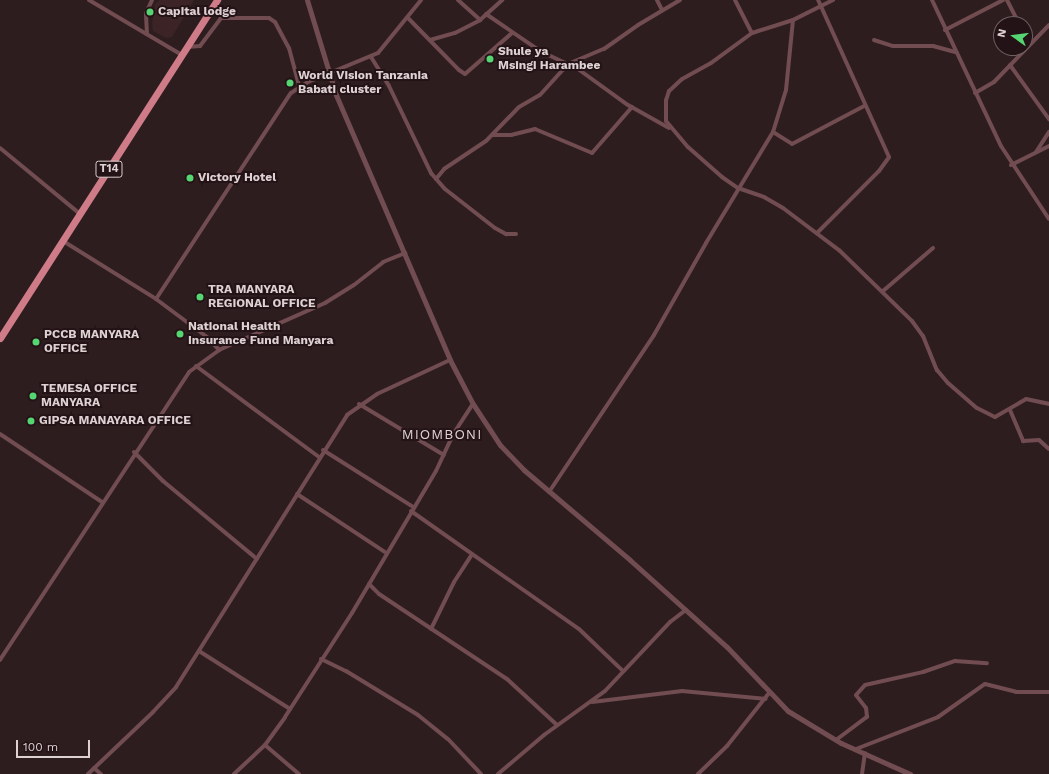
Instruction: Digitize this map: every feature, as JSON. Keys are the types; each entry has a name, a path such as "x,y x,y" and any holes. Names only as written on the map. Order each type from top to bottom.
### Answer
{"highway":[{"name":"T14","path":"0,338 64,241 217,0"}],"street":[{"path":"89,0 182,55"},
{"path":"147,34 146,13 152,0"},
{"path":"307,0 328,74 450,360 474,404 508,454 549,492 686,610 740,660 769,693 800,720 836,740 865,752 910,774"},
{"path":"156,299 283,102 299,86 371,57 384,49 421,0"},
{"path":"458,0 480,20"},
{"path":"430,40 455,33 480,20 502,0"},
{"path":"657,0 662,10"},
{"path":"436,178 492,135 519,107 536,98 549,87 568,64 604,49 662,10 680,0"},
{"path":"735,0 752,33"},
{"path":"818,0 864,106 888,152 888,160 818,232"},
{"path":"670,128 666,121 664,106 674,85 752,33 793,20 834,0"},
{"path":"932,0 955,52 1011,164 1049,219"},
{"path":"945,30 1003,0"},
{"path":"1007,0 1015,16"},
{"path":"486,14 540,51 578,68 632,107 670,128 704,161 738,188 777,204 818,232 883,291 924,336 937,370 948,383 991,416 1000,416 1026,399 1049,404"},
{"path":"187,47 200,46 221,18 269,18 274,22 290,48 299,86"},
{"path":"408,18 459,70 465,74 512,33"},
{"path":"549,492 654,335 738,188 759,159 773,132 786,90 793,20"},
{"path":"1033,40 1049,25"},
{"path":"874,40 893,46 933,46 955,52"},
{"path":"975,93 994,82 1018,56"},
{"path":"371,57 389,86 419,152 436,178 453,196 500,232 516,234"},
{"path":"1010,65 1049,119"},
{"path":"773,132 792,144 864,106"},
{"path":"492,135 535,129 592,153 632,107"},
{"path":"1036,153 1049,132"},
{"path":"1011,164 1049,146"},
{"path":"0,148 80,215"},
{"path":"64,241 156,299 207,338 219,350"},
{"path":"883,291 933,248"},
{"path":"0,660 34,612 102,502 182,379 196,366 219,350 325,303 354,285 383,262 405,253"},
{"path":"88,774 159,706 176,687 257,559 323,450 348,415 359,404 450,360"},
{"path":"196,366 319,457"},
{"path":"359,404 444,455"},
{"path":"234,774 265,745 290,709 368,584 385,552 444,455 452,436 474,404"},
{"path":"1010,410 1023,441 1039,440 1049,448"},
{"path":"0,434 102,502"},
{"path":"323,450 412,509 472,554 579,629 623,671"},
{"path":"134,452 163,481 257,559"},
{"path":"297,494 385,552"},
{"path":"431,629 454,582 472,554"},
{"path":"368,584 431,629 507,679 557,725"},
{"path":"498,774 557,725 604,691 686,610"},
{"path":"199,651 290,709"},
{"path":"321,659 346,670 418,715 448,738 481,774"},
{"path":"836,740 866,717 866,708 856,695 865,685 923,672 955,661 987,664"},
{"path":"856,749 938,717 985,684 1016,692 1049,692"},
{"path":"589,702 682,691 766,699"},
{"path":"698,774 727,746 766,699 769,693"},
{"path":"265,745 299,774"},
{"path":"862,774 865,752"},
{"path":"94,768 100,774"}],"shaded area":[{"path":"160,0 194,0 172,37 166,38 153,31 152,24 155,4"}],"place":[{"name":"Capital lodge","path":"150,12"},
{"name":"Shule ya Msingi Harambee","path":"490,59"},
{"name":"World Vision Tanzania Babati cluster","path":"290,83"},
{"name":"Victory Hotel","path":"190,178"},
{"name":"TRA MANYARA REGIONAL OFFICE","path":"200,297"},
{"name":"National Health Insurance Fund Manyara","path":"180,334"},
{"name":"PCCB MANYARA OFFICE","path":"36,342"},
{"name":"TEMESA OFFICE MANYARA","path":"33,396"},
{"name":"GIPSA MANAYARA OFFICE","path":"31,421"}],"district":[{"name":"MIOMBONI","path":"442,434"}]}
